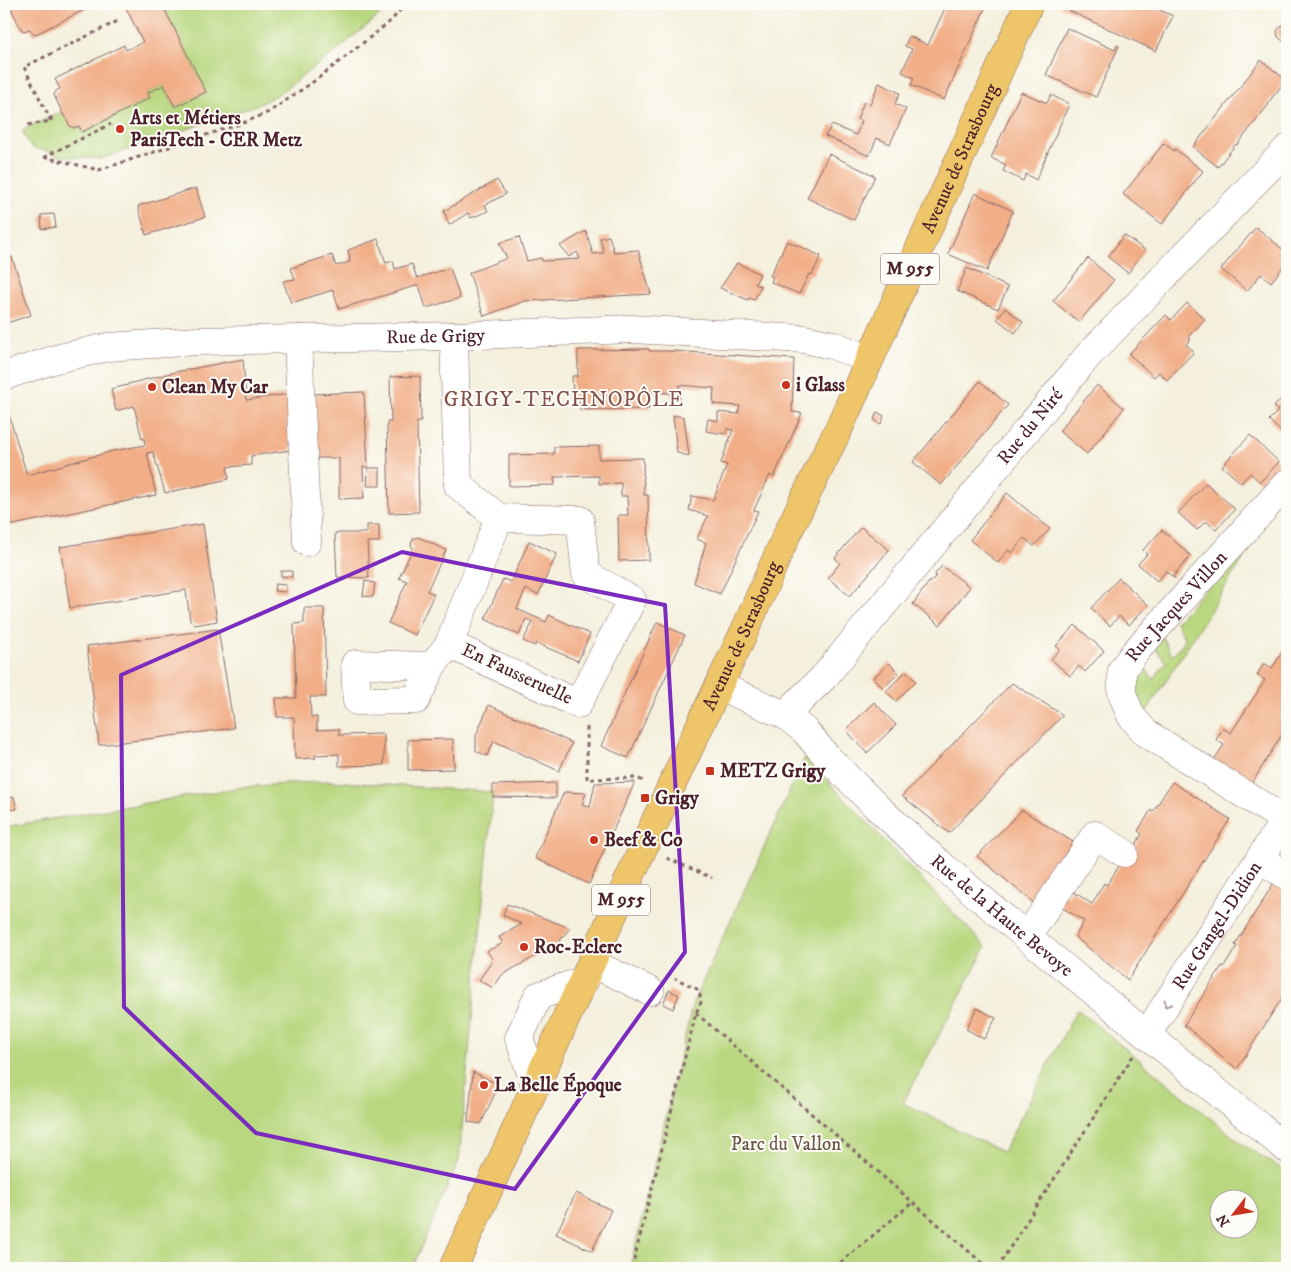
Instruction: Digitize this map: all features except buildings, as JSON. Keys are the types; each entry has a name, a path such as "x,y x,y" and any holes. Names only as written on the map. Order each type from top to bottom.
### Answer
{"main road":[{"name":"Avenue de Strasbourg","path":"453,1268 669,791 870,359 1029,4"}],"street":[{"name":"Rue du Niré","path":"786,716 824,677 1087,357 1287,149"},
{"name":"Rue de Grigy","path":"4,376 56,359 108,347 198,341 632,330 795,338 832,345 870,359"},
{"path":"454,336 458,485 499,518"},
{"path":"298,339 307,542"},
{"name":"Rue Jacques Villon","path":"1286,818 1146,733 1131,716 1122,693 1122,670 1135,652 1287,483"},
{"name":"En Fausseruelle","path":"432,666 449,644 499,518 580,520 586,574 632,600 578,704 449,644"},
{"name":"Rue de la Haute Bevoye","path":"718,686 786,716 805,731 828,758 877,807 939,862 1027,937 1287,1149"},
{"name":"Rue Gangel-Didion","path":"1146,1034 1286,818"},
{"path":"1027,937 1095,835 1124,853"},
{"path":"1260,858 1287,876"},
{"path":"536,1086 520,1038 538,996 588,972 660,983"}],"path":[{"path":"112,124 44,157 99,170 243,123 269,112 316,80 392,20 405,4"},
{"path":"51,121 24,67 120,20"},
{"path":"51,114 51,121"},
{"path":"28,124 51,121"},
{"name":"En Fausseruelle","path":"581,698 587,719 587,779 637,778 669,791"},
{"path":"644,848 712,878"},
{"path":"632,1268 696,1013 702,1000 696,989 660,983"},
{"path":"696,1013 988,1268"},
{"path":"998,1268 1146,1034"},
{"path":"834,1268 913,1202"}],"highlighted area":[{"path":"402,552 665,605 685,952 515,1189 256,1133 124,1007 121,675"}],"green space":[{"path":"162,4 393,4 335,52 281,92 260,104 100,159 60,156 30,146 22,130 62,112 70,126 74,128 79,126 82,132 150,98 147,93 164,85 175,107 206,92"},
{"path":"1252,538 1255,540 1143,717 1132,681 1140,661 1153,679 1166,663 1154,646 1162,637 1172,656 1185,640 1176,622"},
{"name":"Parc du Vallon","path":"805,757 986,947 903,1103 1003,1152 1077,1009 1242,1144 1287,1172 1287,1268 630,1268 693,1003"},
{"path":"329,781 493,792 459,1160 412,1268 4,1268 4,827 243,787"}],"place":[{"name":"Arts et Métiers ParisTech - CER Metz","path":"120,129"},
{"name":"i Glass","path":"786,385"},
{"name":"Clean My Car","path":"152,387"},
{"name":"METZ Grigy","path":"710,771"},
{"name":"Grigy","path":"645,798"},
{"name":"Beef & Co","path":"594,840"},
{"name":"Roc-Eclerc","path":"524,947"},
{"name":"La Belle Époque","path":"484,1085"}],"district":[{"name":"GRIGY-TECHNOPÔLE","path":"564,400"}]}
